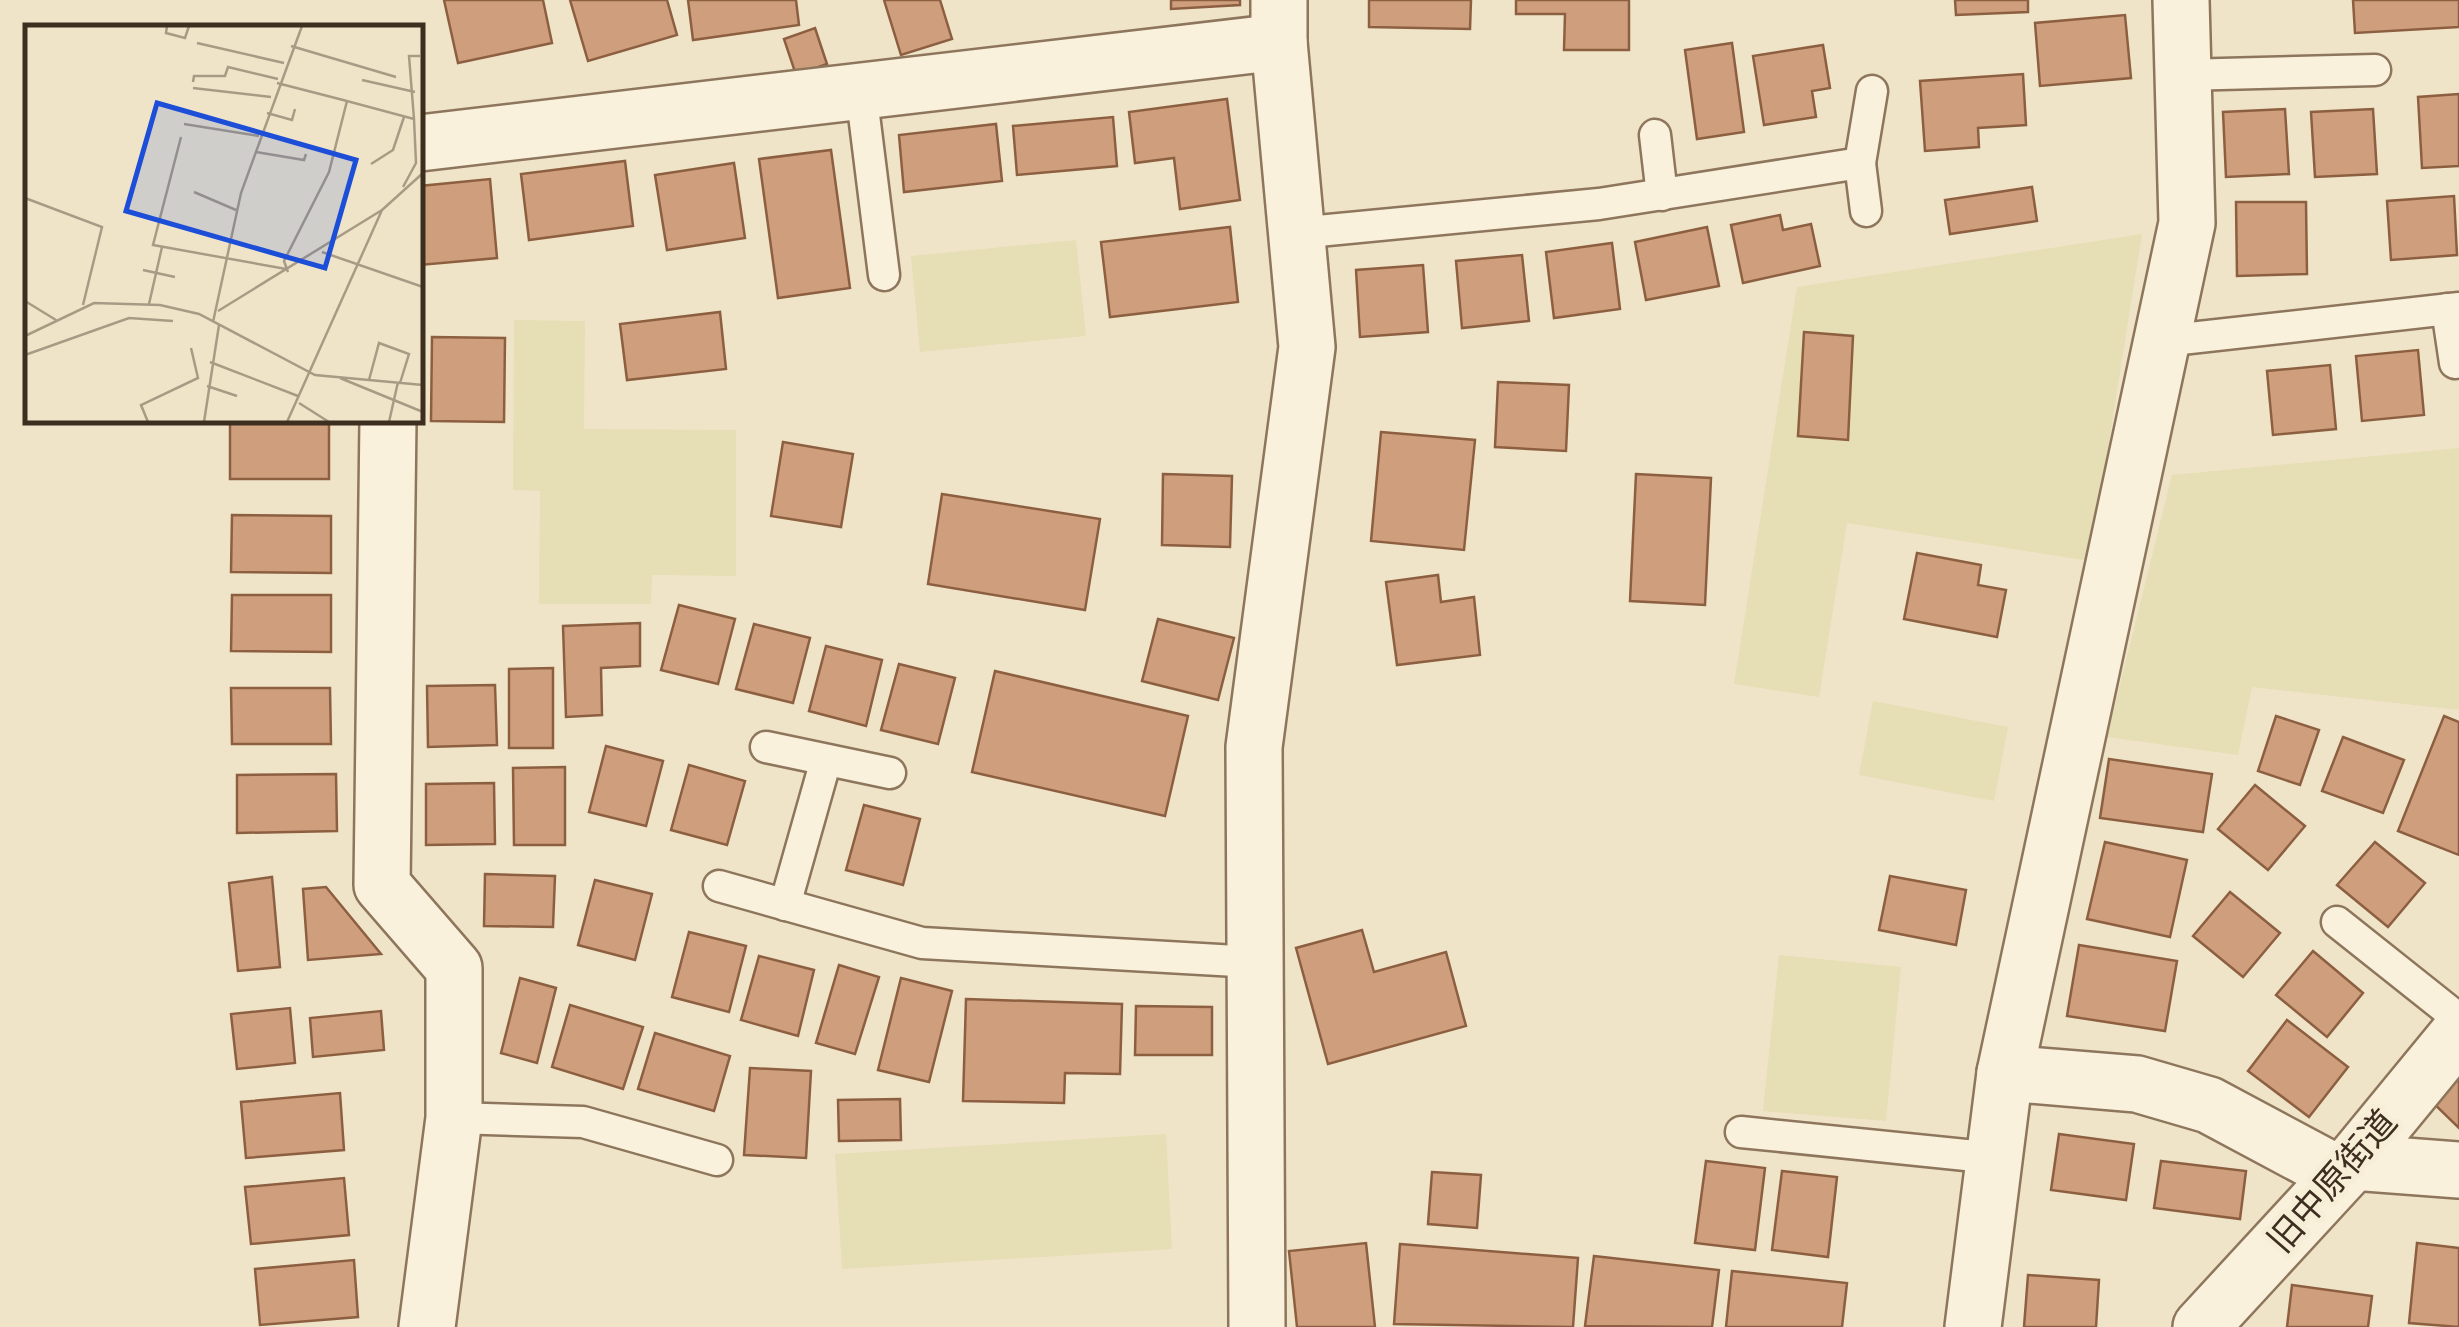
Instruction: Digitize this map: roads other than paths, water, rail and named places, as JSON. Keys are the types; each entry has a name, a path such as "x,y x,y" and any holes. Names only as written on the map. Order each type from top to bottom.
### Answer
{"street":[{"path":"1973,1327 2005,1073 2186,223 2182,0"},
{"path":"422,143 861,91 1279,21 1307,346 1254,747 1257,1327"},
{"path":"388,422 382,885 454,968 454,1118 428,1327"},
{"name":"旧中原街道","path":"2201,1327 2347,1168 2459,1033"},
{"path":"2005,1073 2137,1084 2208,1105 2347,1168 2459,1170"}],"lane":[{"path":"2183,74 2374,70"},
{"path":"861,91 884,275"},
{"path":"1866,211 1860,163 1872,91"},
{"path":"1655,135 1662,194"},
{"path":"1297,233 1662,194 1860,163"},
{"path":"2163,340 2453,308 2455,362"},
{"path":"766,747 890,773"},
{"path":"785,904 826,760"},
{"path":"719,886 922,943 1254,962"},
{"path":"2337,922 2459,1020"},
{"path":"454,1118 584,1122 717,1160"},
{"path":"1741,1132 1994,1158"}]}
